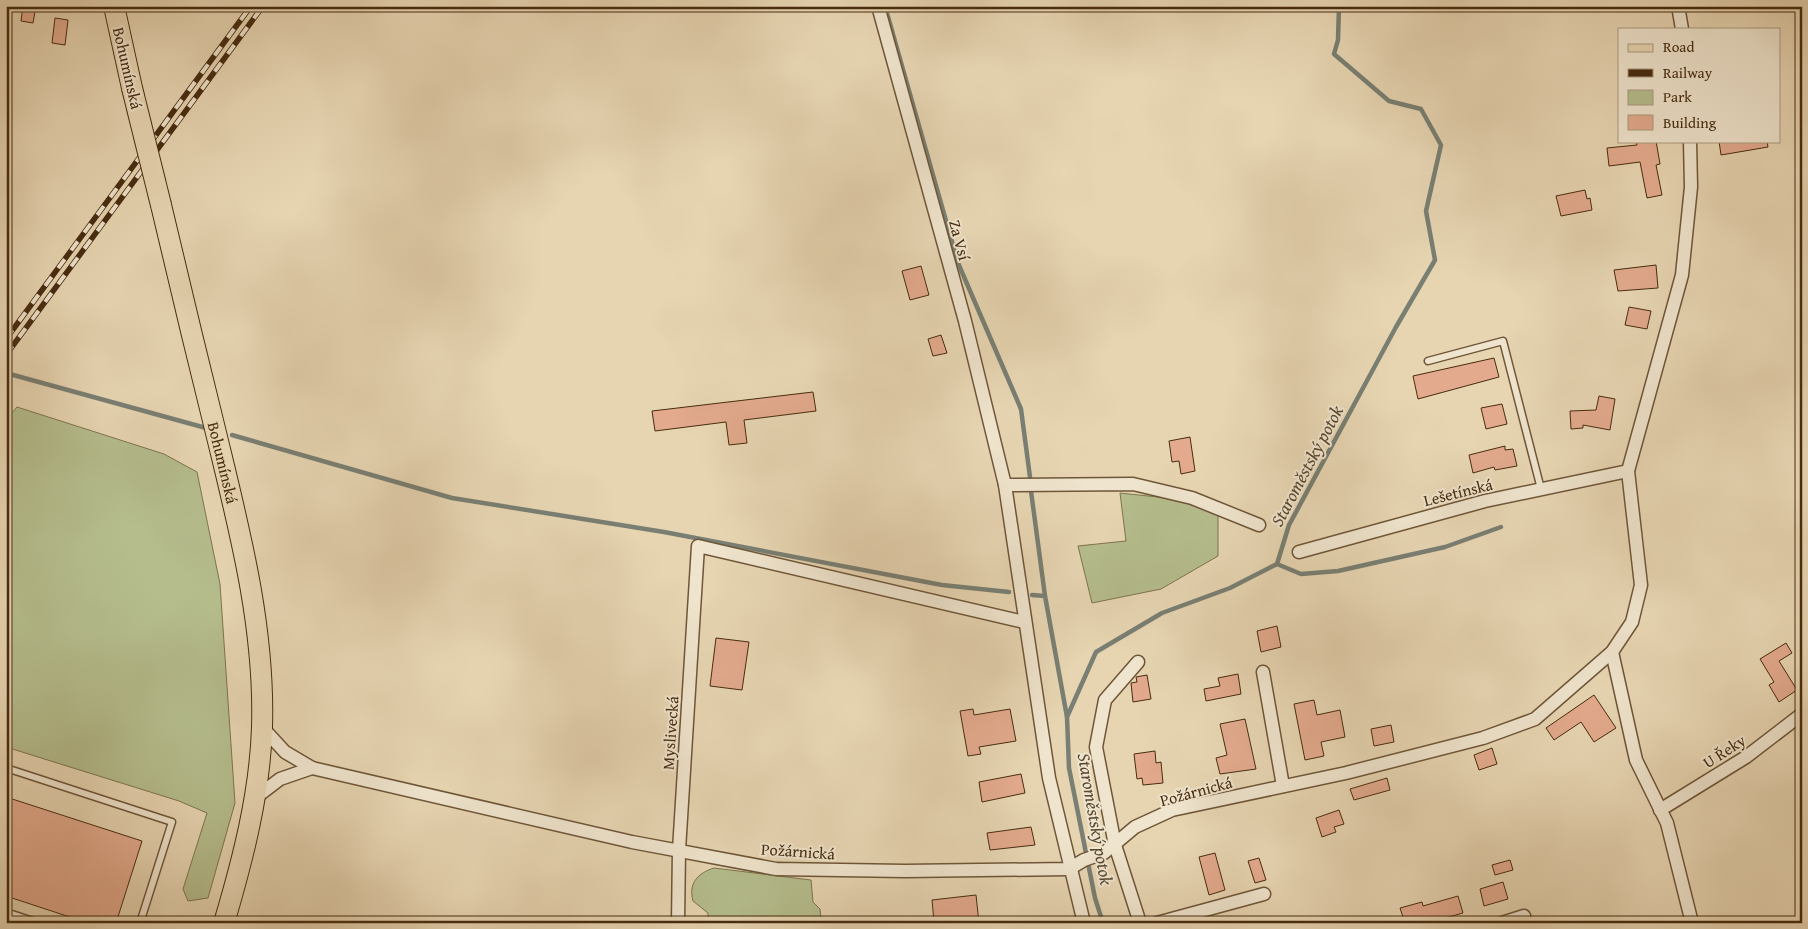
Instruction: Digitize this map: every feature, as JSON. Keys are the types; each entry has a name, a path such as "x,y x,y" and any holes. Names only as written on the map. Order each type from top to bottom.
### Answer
{"main road":[{"name":"Bohumínská","path":"114,6 132,88 238,525 250,583 261,672 262,727 254,798 224,923"}],"street":[{"name":"Za Vsí","path":"878,6 965,321 1005,485 1024,622 1049,778 1069,869 1084,923"},
{"path":"1678,6 1682,28"},
{"path":"1690,142 1691,187 1682,275 1628,471 1641,586 1632,622 1612,652 1636,760 1666,823 1692,923"},
{"name":"Lešetínská","path":"1298,552 1485,501 1628,471"},
{"path":"1005,485 1133,484 1192,498 1259,525"},
{"name":"Myslivecká","path":"678,923 679,850 698,546 1024,622"},
{"name":"Požárnická","path":"312,768 632,842 776,869 905,871 1069,869 1115,845 1136,827 1172,810 1346,773 1483,738 1535,719 1612,652"},
{"path":"1138,662 1105,700 1096,746 1115,845 1140,923"},
{"path":"1263,672 1284,786"},
{"name":"U Řeky","path":"1660,810 1746,757 1802,714"},
{"path":"262,727 285,752 312,768"},
{"path":"254,798 280,779 312,768"},
{"path":"1157,923 1264,894"},
{"path":"1502,923 1524,916"}],"lane":[{"path":"1428,361 1503,341 1541,490"},
{"path":"6,768 172,822 140,923"},
{"path":"6,912 39,923"}],"green space":[{"path":"17,407 164,454 197,472 220,584 235,803 208,898 188,901 183,889 207,813 179,801 6,747 6,420"},
{"path":"1120,493 1186,500 1218,514 1218,556 1161,589 1092,603 1078,546 1126,541"},
{"path":"714,868 811,880 813,902 820,909 821,918 816,923 700,923 708,921 708,913 693,901 693,884 699,876"}],"building":[{"path":"23,6 36,6 33,23 21,21"},
{"path":"55,18 68,20 65,45 52,43"},
{"path":"1636,142 1656,142 1660,164 1656,165 1662,195 1647,198 1640,162 1609,166 1607,148 1637,145"},
{"path":"1719,142 1767,142 1768,147 1721,155"},
{"path":"1585,190 1587,199 1590,198 1592,210 1561,216 1556,196"},
{"path":"1656,265 1658,288 1618,291 1614,270"},
{"path":"921,266 929,295 910,300 902,271"},
{"path":"1629,307 1651,311 1647,329 1625,325"},
{"path":"941,335 947,353 933,356 928,339"},
{"path":"1494,358 1499,377 1418,399 1413,376"},
{"path":"813,392 816,411 744,420 747,443 729,445 726,422 655,431 652,411"},
{"path":"1599,396 1615,399 1610,430 1583,425 1583,428 1571,429 1570,411 1596,410"},
{"path":"1502,404 1507,424 1486,429 1481,408"},
{"path":"1190,437 1195,471 1181,474 1179,461 1172,462 1169,441"},
{"path":"1505,446 1505,450 1513,449 1517,466 1495,470 1494,467 1473,473 1469,455"},
{"path":"1277,626 1281,647 1261,652 1257,631"},
{"path":"716,638 749,642 742,690 710,686"},
{"path":"1786,643 1792,653 1779,661 1797,690 1779,702 1769,685 1774,682 1760,659"},
{"path":"1238,674 1241,694 1206,701 1204,689 1220,686 1218,678"},
{"path":"1147,675 1151,699 1133,702 1131,683 1137,682 1136,677"},
{"path":"1594,695 1616,728 1594,742 1581,722 1554,740 1546,728"},
{"path":"1314,700 1317,715 1340,710 1345,737 1321,742 1324,756 1305,760 1294,704"},
{"path":"973,709 974,715 1010,709 1016,741 979,747 981,754 968,756 960,711"},
{"path":"1245,719 1256,769 1220,774 1216,758 1227,755 1220,724"},
{"path":"1391,725 1394,742 1374,746 1371,729"},
{"path":"1492,748 1497,764 1479,770 1474,755"},
{"path":"1155,751 1156,763 1161,762 1163,783 1143,785 1142,778 1137,779 1134,754"},
{"path":"1021,774 1025,793 982,802 979,782"},
{"path":"1387,778 1390,790 1354,800 1350,789"},
{"path":"6,797 142,841 116,923 88,923 6,896"},
{"path":"1339,810 1344,824 1334,827 1336,832 1322,837 1316,818"},
{"path":"1031,827 1035,845 990,850 987,833"},
{"path":"1215,853 1225,890 1209,895 1199,857"},
{"path":"1259,858 1266,880 1255,883 1248,861"},
{"path":"1510,860 1513,870 1495,875 1492,865"},
{"path":"1503,882 1508,899 1484,906 1480,889"},
{"path":"976,895 979,923 934,922 932,900"},
{"path":"1458,896 1463,913 1427,923 1405,923 1400,908 1422,902 1423,906"}],"waterway":[{"path":"885,6 958,263 1021,409 1030,477"},
{"name":"Staroměstský potok","path":"1103,923 1095,898 1069,768 1067,717 1096,652 1162,613 1230,588 1277,564 1289,525 1396,327 1435,260 1426,211 1441,145 1421,109 1389,101 1334,54 1338,40 1339,6"},
{"path":"6,373 206,428"},
{"path":"232,435 452,498 664,532 942,585 1009,592"},
{"path":"1031,491 1045,596"},
{"path":"1277,564 1301,574 1338,571 1445,547 1501,527"},
{"path":"1032,595 1045,596 1067,717"}],"railway":[{"path":"6,339 251,6"},
{"path":"6,355 263,6"}]}
